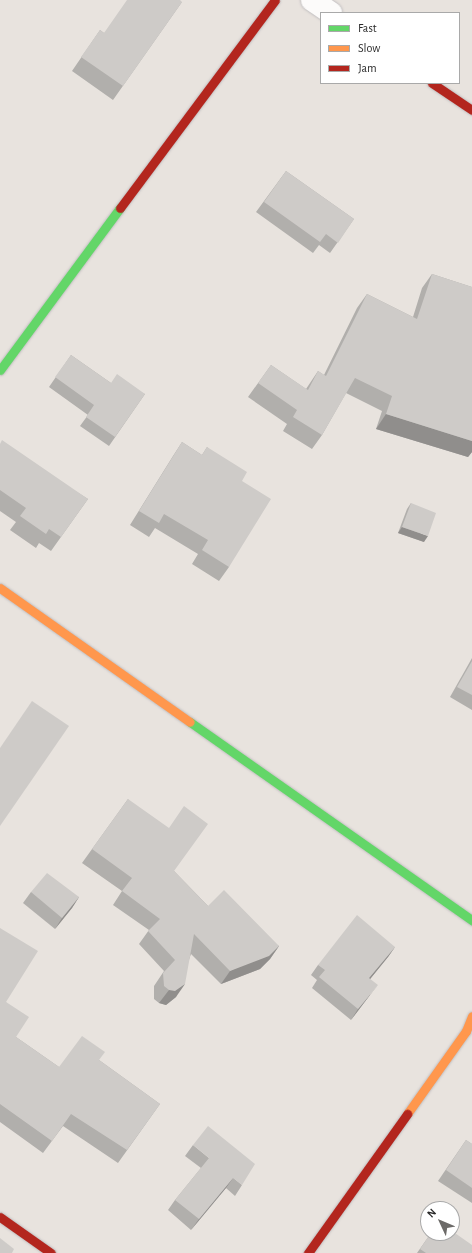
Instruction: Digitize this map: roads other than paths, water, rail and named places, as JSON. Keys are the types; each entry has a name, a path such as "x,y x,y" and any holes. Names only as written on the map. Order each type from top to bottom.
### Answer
{"street":[{"path":"0,370 275,0"},
{"path":"312,0 330,12"},
{"path":"433,84 472,110"},
{"path":"0,588 472,920"},
{"path":"308,1253 466,1031 472,1016"},
{"path":"0,1217 51,1253"}]}
